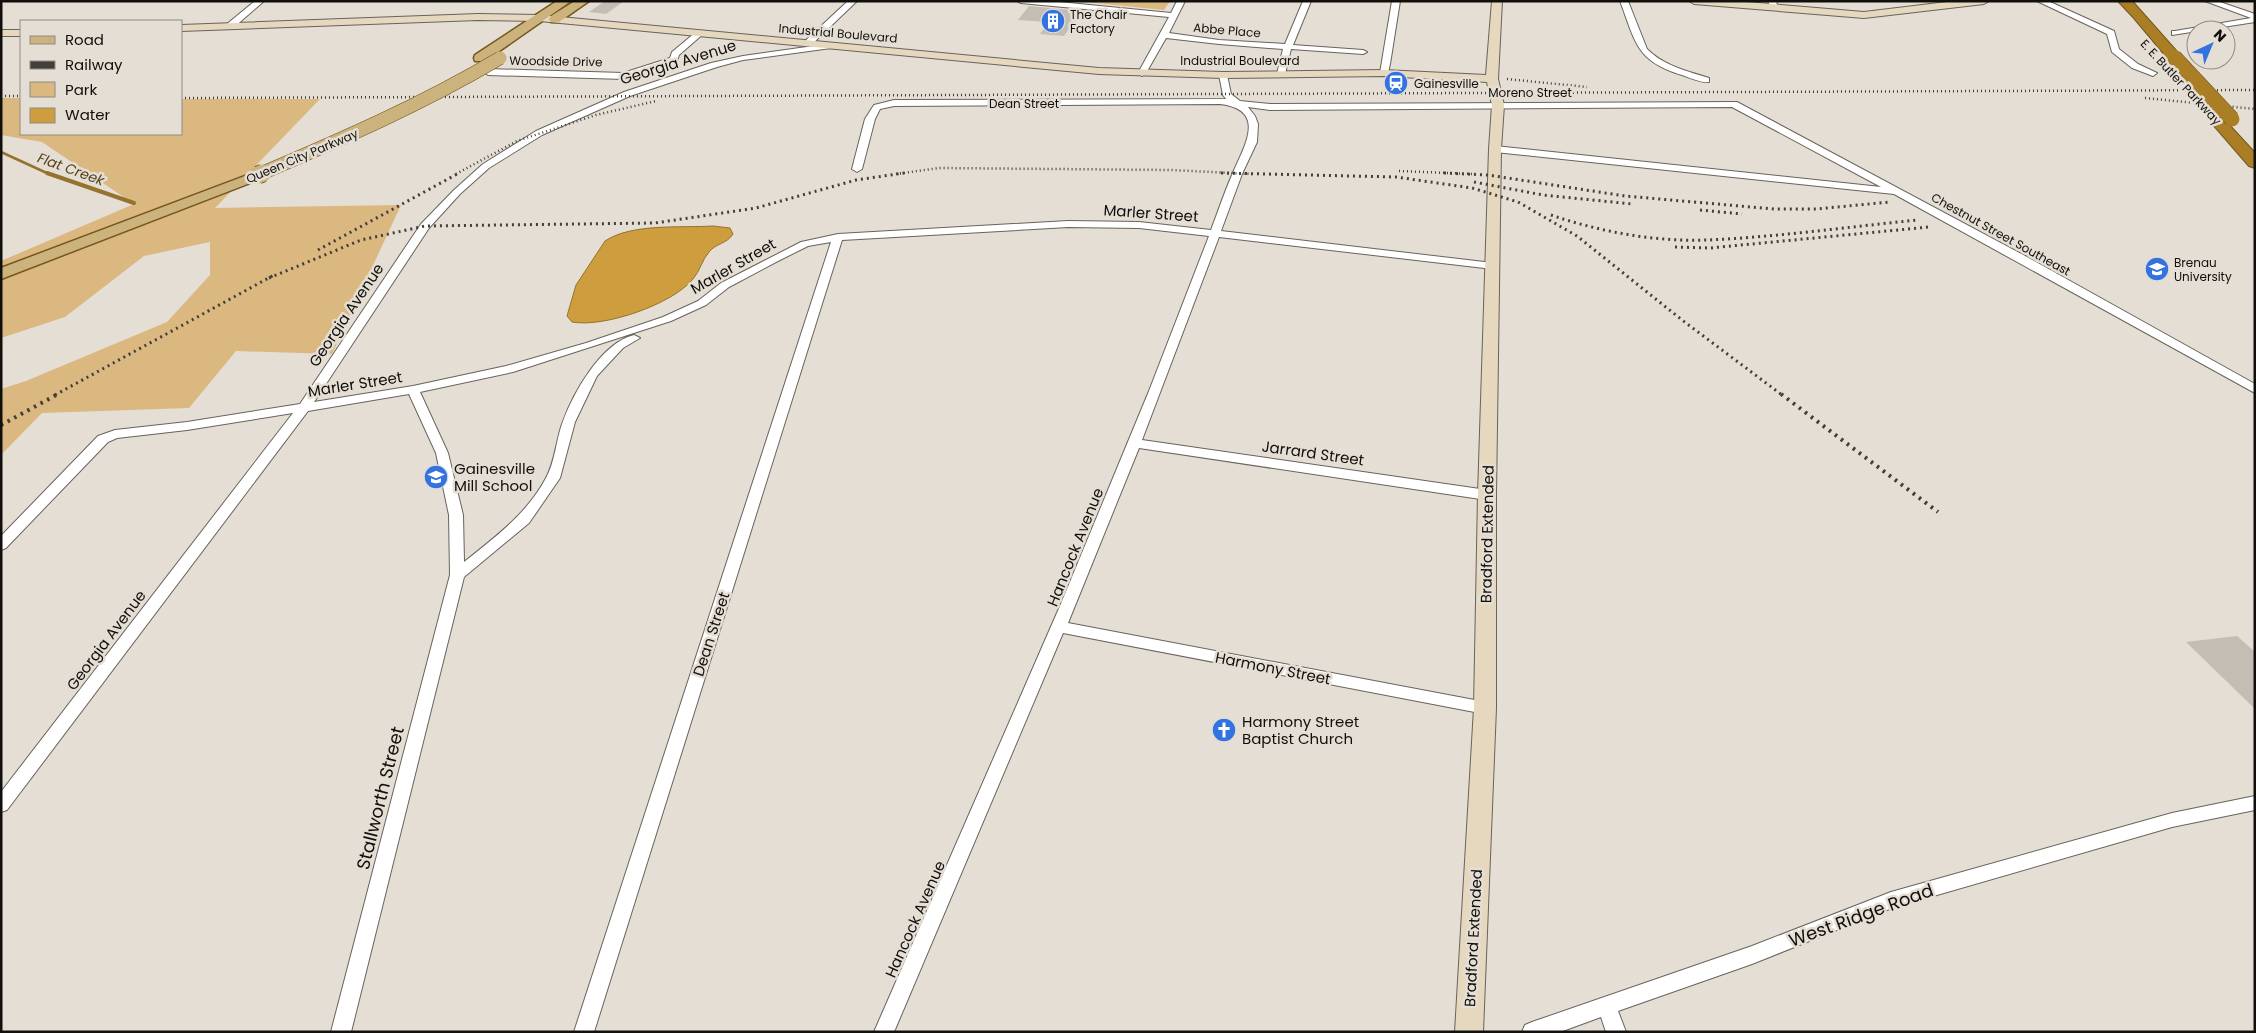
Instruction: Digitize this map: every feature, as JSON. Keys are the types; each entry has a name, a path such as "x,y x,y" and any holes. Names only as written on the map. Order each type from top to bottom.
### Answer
{"highway":[{"name":"E. E. Butler Parkway","path":"2119,4 2129,25 2255,163"},
{"name":"E. E. Butler Parkway","path":"2119,4 2174,57 2255,144"}],"main road":[{"name":"Queen City Parkway","path":"1,261 253,172 381,112 480,58 565,1"},
{"name":"Queen City Parkway","path":"1,274 253,172 373,126 460,82 500,58 583,1"}],"street":[{"path":"230,26 260,1"},
{"path":"807,44 853,1"},
{"path":"1021,1 1173,15"},
{"path":"1142,73 1164,36 1181,1"},
{"path":"1281,74 1288,46 1307,1"},
{"path":"1384,73 1389,54 1391,23 1396,1"},
{"name":"Bradford Extended","path":"1469,1032 1485,708 1487,496 1497,1"},
{"path":"1624,1 1643,50 1647,55 1662,65 1706,80"},
{"path":"1694,1 1774,5 1864,15 1984,1"},
{"path":"2041,1 2111,33 2115,50 2135,66 2153,73"},
{"path":"2209,1 2255,19"},
{"name":"Industrial Boulevard","path":"182,28 478,17 539,18 1044,66 1142,73 1223,75 1384,73 1432,75 1495,92"},
{"path":"2175,33 2255,19"},
{"path":"1,34 20,33"},
{"name":"Woodside Drive","path":"488,72 624,76 674,58 675,54 699,34"},
{"name":"Abbe Place","path":"1164,36 1219,42 1363,52"},
{"name":"Georgia Avenue","path":"1,805 304,407 425,226 457,192 499,157 546,130 627,94 654,84 743,58 828,46"},
{"name":"Hancock Avenue","path":"884,1032 1060,627 1134,443 1237,174 1254,140 1253,124 1250,116 1227,95 1223,75"},
{"name":"Moreno Street","path":"1236,104 1270,107 1495,92 1734,104"},
{"name":"Dean Street","path":"857,169 870,119 876,107 894,103 1140,103 1183,101 1236,104"},
{"name":"Chestnut Street Southeast","path":"1734,104 1900,192 2255,389"},
{"path":"1495,149 1900,192"},
{"name":"Marler Street","path":"1,545 72,468 103,439 115,434 187,426 413,390 509,368 590,346 667,319 702,303 725,285 805,244 838,237 1068,224 1139,225 1493,266"},
{"name":"Dean Street","path":"584,1032 838,237"},
{"path":"457,575 524,520 553,478 569,422 592,375 620,346 667,319"},
{"name":"Stallworth Street","path":"341,1032 457,575 456,515 442,453 413,390"},
{"name":"Jarrard Street","path":"1134,443 1487,496"},
{"name":"Harmony Street","path":"1060,627 1485,708"},
{"name":"West Ridge Road","path":"1532,1032 1752,955 1891,900 2172,820 2255,803"},
{"path":"1606,1007 1616,1032"}],"green space":[{"path":"1076,1 1170,1 1164,10"},
{"path":"1,98 20,98 20,135 182,135 182,99 320,99 215,208 401,205 332,354 236,351 189,408 42,413 1,455 1,389 26,381 167,322 210,275 210,242 144,256 65,317 1,338 1,261 134,204 42,142 1,135"}],"water":[{"path":"713,226 730,228 733,234 728,240 712,249 693,279 670,297 619,318 586,323 572,322 567,316 576,285 605,241 616,235 643,229"}],"building":[{"path":"605,1 624,1 606,14 589,12"},
{"name":"The Chair Factory","path":"1029,6 1081,11 1064,36 1040,34 1048,22 1018,20"},
{"path":"2237,636 2255,652 2255,709 2186,642"}],"waterway":[{"name":"Flat Creek","path":"1,152 49,174"},
{"name":"Flat Creek","path":"47,173 134,203"}],"railway":[{"path":"1507,79 1587,87"},
{"path":"182,98 2255,90"},
{"path":"1,96 20,96"},
{"path":"2145,98 2255,109"},
{"path":"456,174 517,141 596,115 656,101"},
{"path":"896,174 939,168 1171,170 1241,173"},
{"path":"1399,171 1472,174"},
{"path":"318,250 459,173"},
{"path":"269,278 361,240 425,226 655,223 756,208 856,180 904,173"},
{"path":"1221,173 1241,173"},
{"path":"1241,173 1396,177 1472,188 1518,202 1577,236 1682,320 1782,395"},
{"path":"1241,173 1252,174"},
{"path":"1444,173 1488,175 1625,196 1774,209 1816,209 1890,202"},
{"path":"1474,182 1543,195 1632,204"},
{"path":"1700,210 1742,214"},
{"path":"1551,215 1628,235 1688,240 1760,237 1917,220"},
{"path":"1675,247 1710,248 1929,227"},
{"path":"55,395 274,275"},
{"path":"1,425 58,394"},
{"path":"1781,394 1938,512"}],"place":[{"name":"The Chair Factory","path":"1053,21"},
{"name":"Gainesville","path":"1396,83"},
{"name":"Brenau University","path":"2157,269"},
{"name":"Gainesville Mill School","path":"436,477"},
{"name":"Harmony Street Baptist Church","path":"1224,730"}]}
